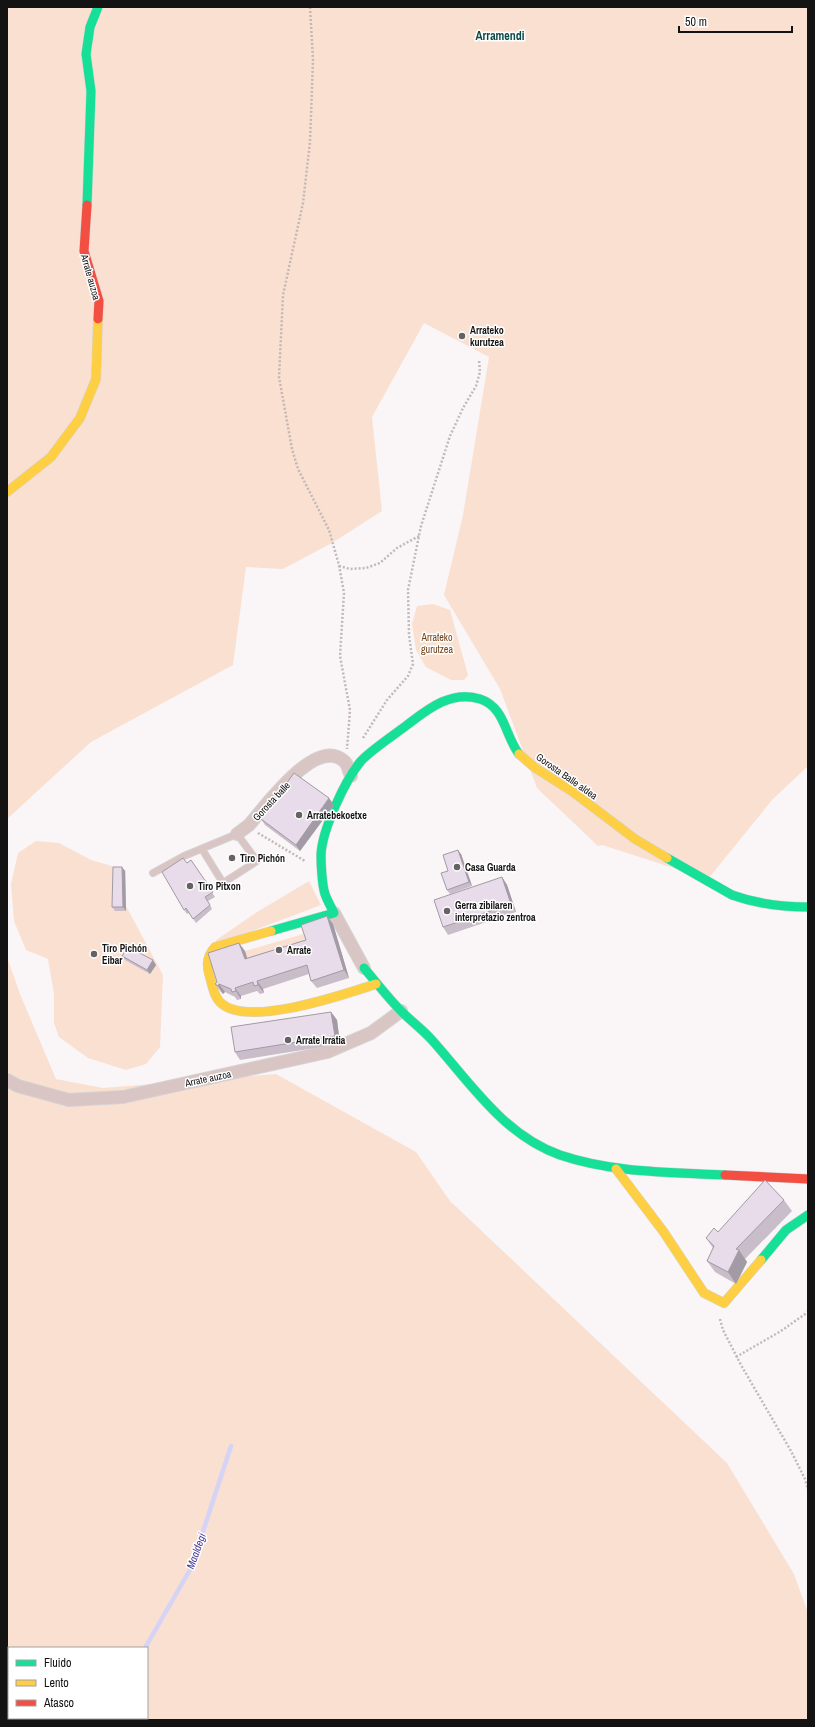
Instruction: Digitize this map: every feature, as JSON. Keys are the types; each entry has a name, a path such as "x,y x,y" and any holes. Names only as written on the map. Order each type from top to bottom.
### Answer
{"street":[{"name":"Arrate auzoa","path":"7,492 50,457 80,418 96,379 99,301 84,251 90,142 91,91 86,54 90,27 98,7"},
{"name":"Gorosta Balle aldea","path":"334,913 325,893 321,855 324,837 340,795 350,776 362,760 430,707 445,700 461,696 481,699 497,710 504,722 513,746 521,756 534,767 573,792 635,839 732,895 772,906 808,906"},
{"name":"Gorosta balle","path":"237,834 248,826 299,770 314,759 326,755 336,756 346,763"},
{"path":"346,763 350,776"},
{"path":"376,984 323,1001 265,1012 238,1011 221,1004 215,994 207,960 209,952 214,947 334,913 364,968 376,984 430,1038 474,1091 509,1125 535,1144 560,1155 616,1169 808,1179"},
{"name":"Arrate auzoa","path":"7,1080 18,1086 70,1100 123,1097 327,1052 370,1033 402,1011"},
{"path":"616,1169 663,1231 704,1293 724,1303 786,1230 808,1215"}],"lane":[{"path":"152,873 202,848 237,834 256,861 223,883 202,848"}],"path":[{"path":"310,7 313,60 310,142 303,203 283,295 279,377 292,449 298,469 329,530 339,565 344,593 340,656 350,710 346,763"},
{"path":"362,740 387,700 408,676 413,664 409,635 408,590 419,536 450,436 463,408 476,386 480,372 479,360"},
{"path":"339,565 350,569 366,568 380,563 397,548 419,536"},
{"path":"248,826 323,871"},
{"path":"724,1303 720,1319 723,1330 764,1408 805,1479 808,1490"},
{"path":"736,1357 782,1331 808,1312"}],"green space":[{"path":"7,7 808,7 808,766 772,800 708,879 602,845 598,846 537,788 500,689 444,595 463,515 489,357 424,323 372,417 382,511 332,543 283,569 246,567 233,665 91,742 7,819"},
{"name":"Arrateko gurutzea","path":"433,604 450,610 468,675 464,680 451,680 426,667 416,650 412,624 417,606"},
{"name":"Tiro Pichón Eibar","path":"36,841 59,843 91,860 126,870 126,906 163,975 160,1047 146,1064 126,1070 88,1058 59,1037 54,1023 54,994 48,959 26,950 14,921 11,884 18,853"},
{"name":"Arrate","path":"309,881 321,905 217,944 216,940 257,912"},
{"name":"Arrate","path":"307,933 312,948 250,967 245,951"},
{"path":"7,957 20,994 56,1079 103,1088 276,1074 416,1152 450,1201 727,1463 794,1574 808,1613 808,1720 7,1720"}],"building":[{"name":"Arratebekoetxe","path":"294,773 329,798 296,845 261,819"},
{"name":"Casa Guarda","path":"458,850 469,882 447,890 441,873 448,871 443,855"},
{"name":"Tiro Pitxon","path":"183,858 187,863 191,860 213,892 205,897 210,905 193,919 186,908 184,910 162,872"},
{"path":"113,867 122,867 123,907 112,907"},
{"path":"502,877 511,904 443,927 434,900"},
{"path":"327,916 344,970 311,981 307,965 257,981 258,985 254,986 253,982 235,988 236,991 232,992 231,989 215,984 217,982 208,953 239,943 245,959 306,940 301,925"},
{"path":"128,947 153,960 147,970 122,956"},
{"name":"Arrate Irratia","path":"331,1012 335,1036 235,1052 231,1027"},
{"path":"765,1180 784,1200 736,1249 739,1250 728,1272 707,1261 714,1246 706,1238 714,1228 718,1232"}],"waterway":[{"name":"Maaldegi","path":"146,1647 191,1568 231,1446"}],"traffic: fast":[{"path":"87,205 91,91 86,54 90,27 98,7"},
{"path":"271,931 334,913 324,890 321,855 325,832 335,806 348,780 361,761 377,747 423,713 450,699 459,697 480,699 495,708 500,715 514,747 519,754"},
{"path":"667,858 732,895 751,901 808,907"},
{"path":"364,968 397,1007 431,1039 488,1105 504,1121 540,1146 560,1155 600,1165 642,1171 725,1175"},
{"path":"761,1260 786,1230 808,1215"}],"traffic: slow":[{"path":"7,492 51,457 80,418 96,379 98,319"},
{"path":"519,754 534,767 573,792 635,839 667,858"},
{"path":"271,931 215,947 212,951 208,959 209,972 214,993 221,1003 234,1010 252,1012 274,1011 320,1001 376,984"},
{"path":"616,1169 663,1231 704,1293 724,1303 761,1260"}],"traffic: jam":[{"path":"87,205 84,251 99,301 98,319"},
{"path":"725,1175 808,1179"}],"place":[{"name":"Arrateko kurutzea","path":"462,336"},
{"name":"Arratebekoetxe","path":"299,815"},
{"name":"Tiro Pichón","path":"232,858"},
{"name":"Casa Guarda","path":"457,867"},
{"name":"Tiro Pitxon","path":"190,886"},
{"name":"Gerra zibilaren interpretazio zentroa","path":"447,911"},
{"name":"Arrate","path":"279,950"},
{"name":"Tiro Pichón Eibar","path":"94,954"},
{"name":"Arrate Irratia","path":"288,1040"}],"district":[{"name":"Arramendi","path":"500,36"}]}
